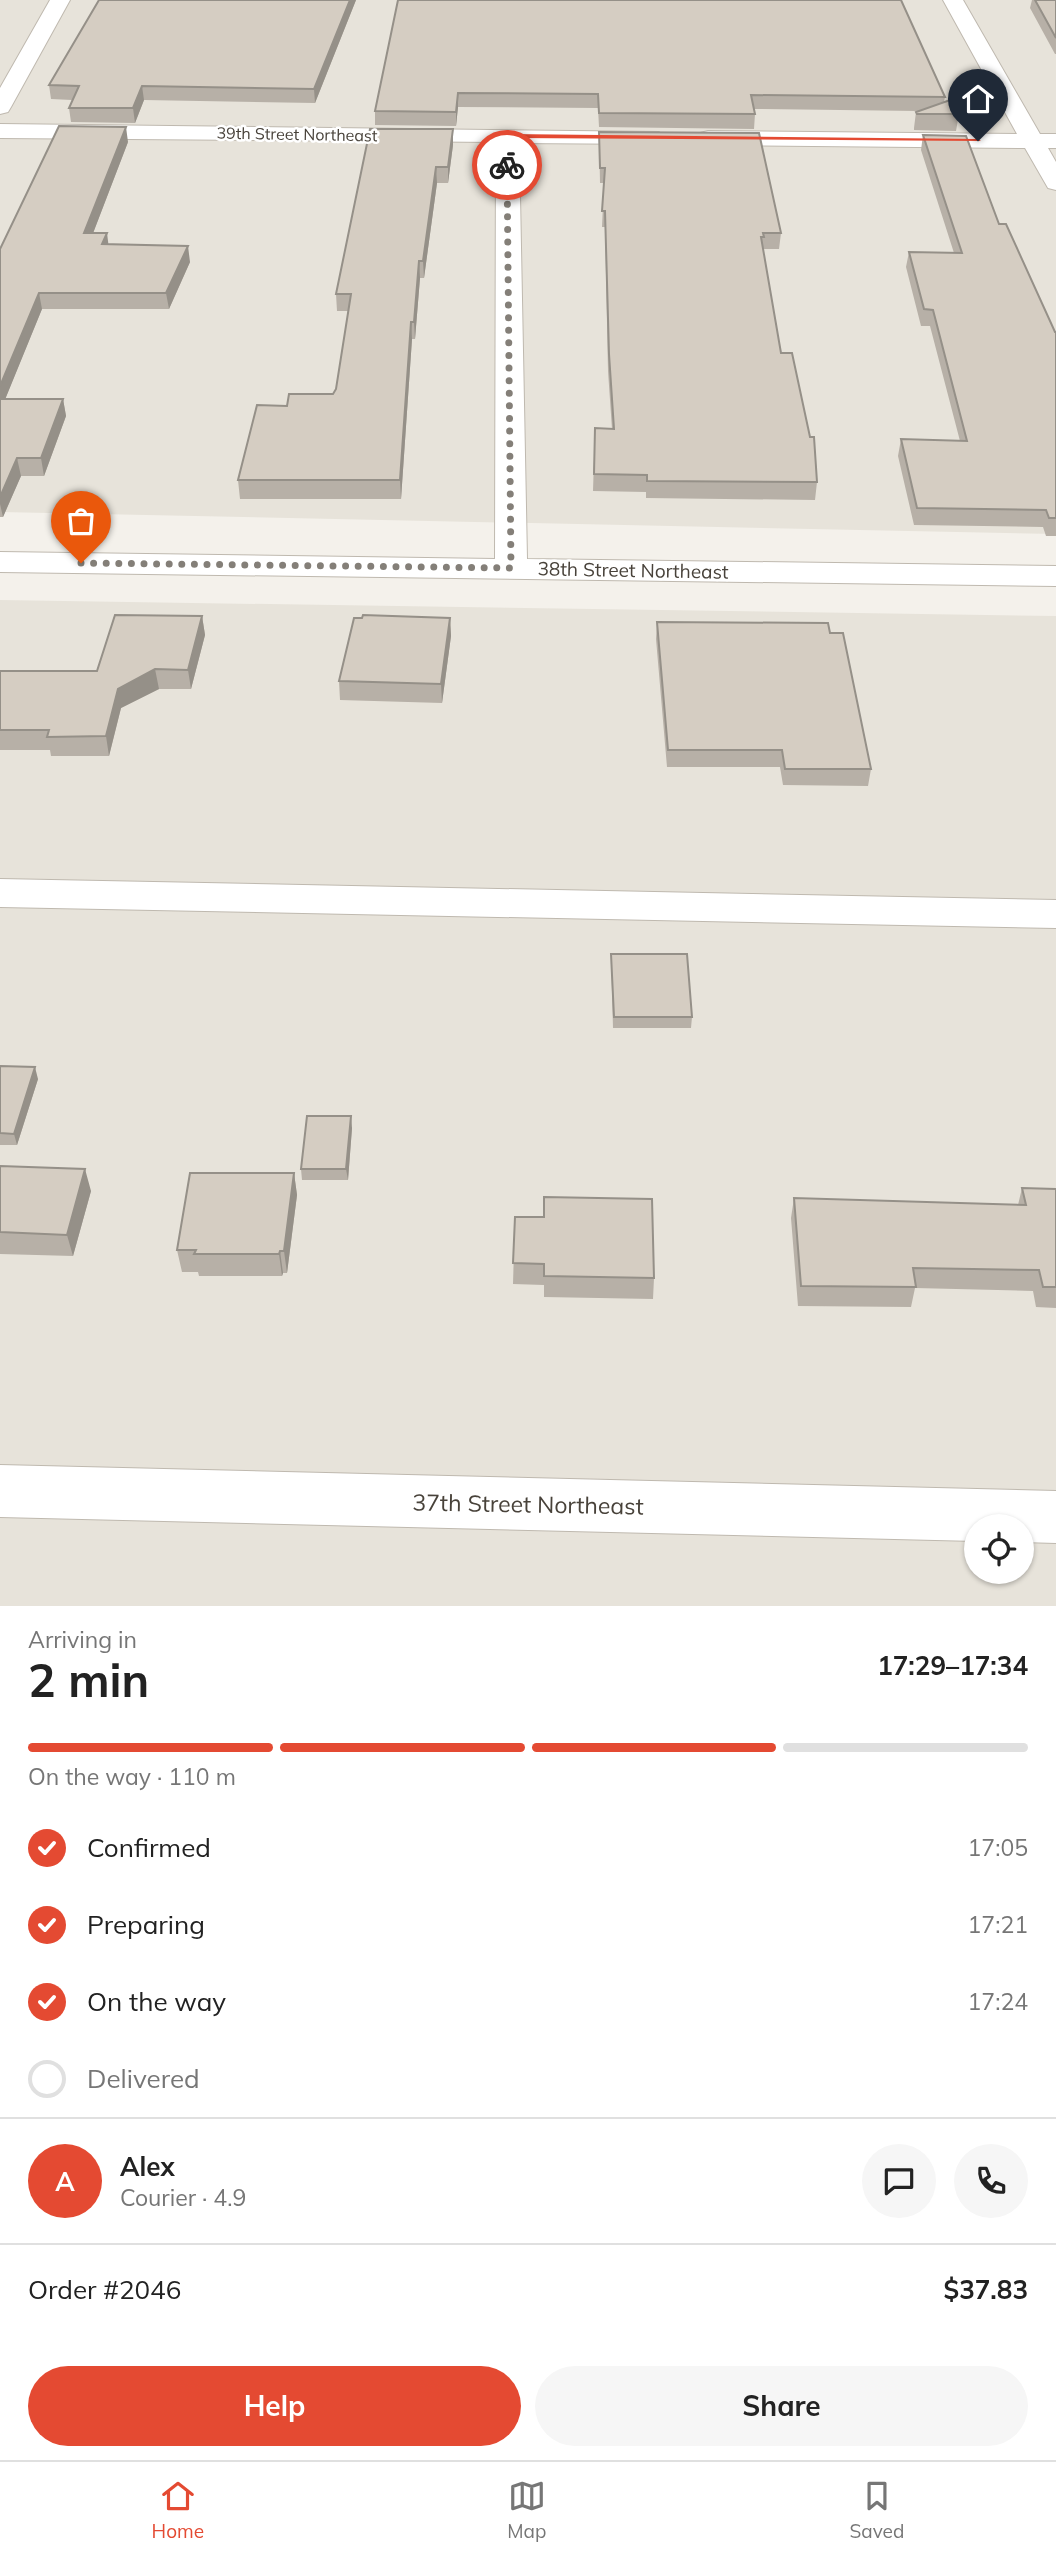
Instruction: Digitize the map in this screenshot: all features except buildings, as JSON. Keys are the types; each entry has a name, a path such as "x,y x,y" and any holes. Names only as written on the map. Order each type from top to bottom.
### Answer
{"street":[{"path":"0,107 60,0"},
{"path":"953,0 1045,141 1056,183"},
{"name":"39th Street Northeast","path":"0,131 1045,141"},
{"path":"507,136 511,568"},
{"name":"38th Street Northeast","path":"0,562 1056,576"},
{"path":"0,893 1056,914"},
{"name":"37th Street Northeast","path":"0,1491 1056,1517"}],"shaded area":[{"path":"0,0 1056,0 1056,534 0,512"},
{"path":"0,600 1056,616 1056,1606 0,1606"}],"way so far":[{"path":"81,563 511,568 507,165"}],"route":[{"path":"507,165 507,136 978,141"}]}
